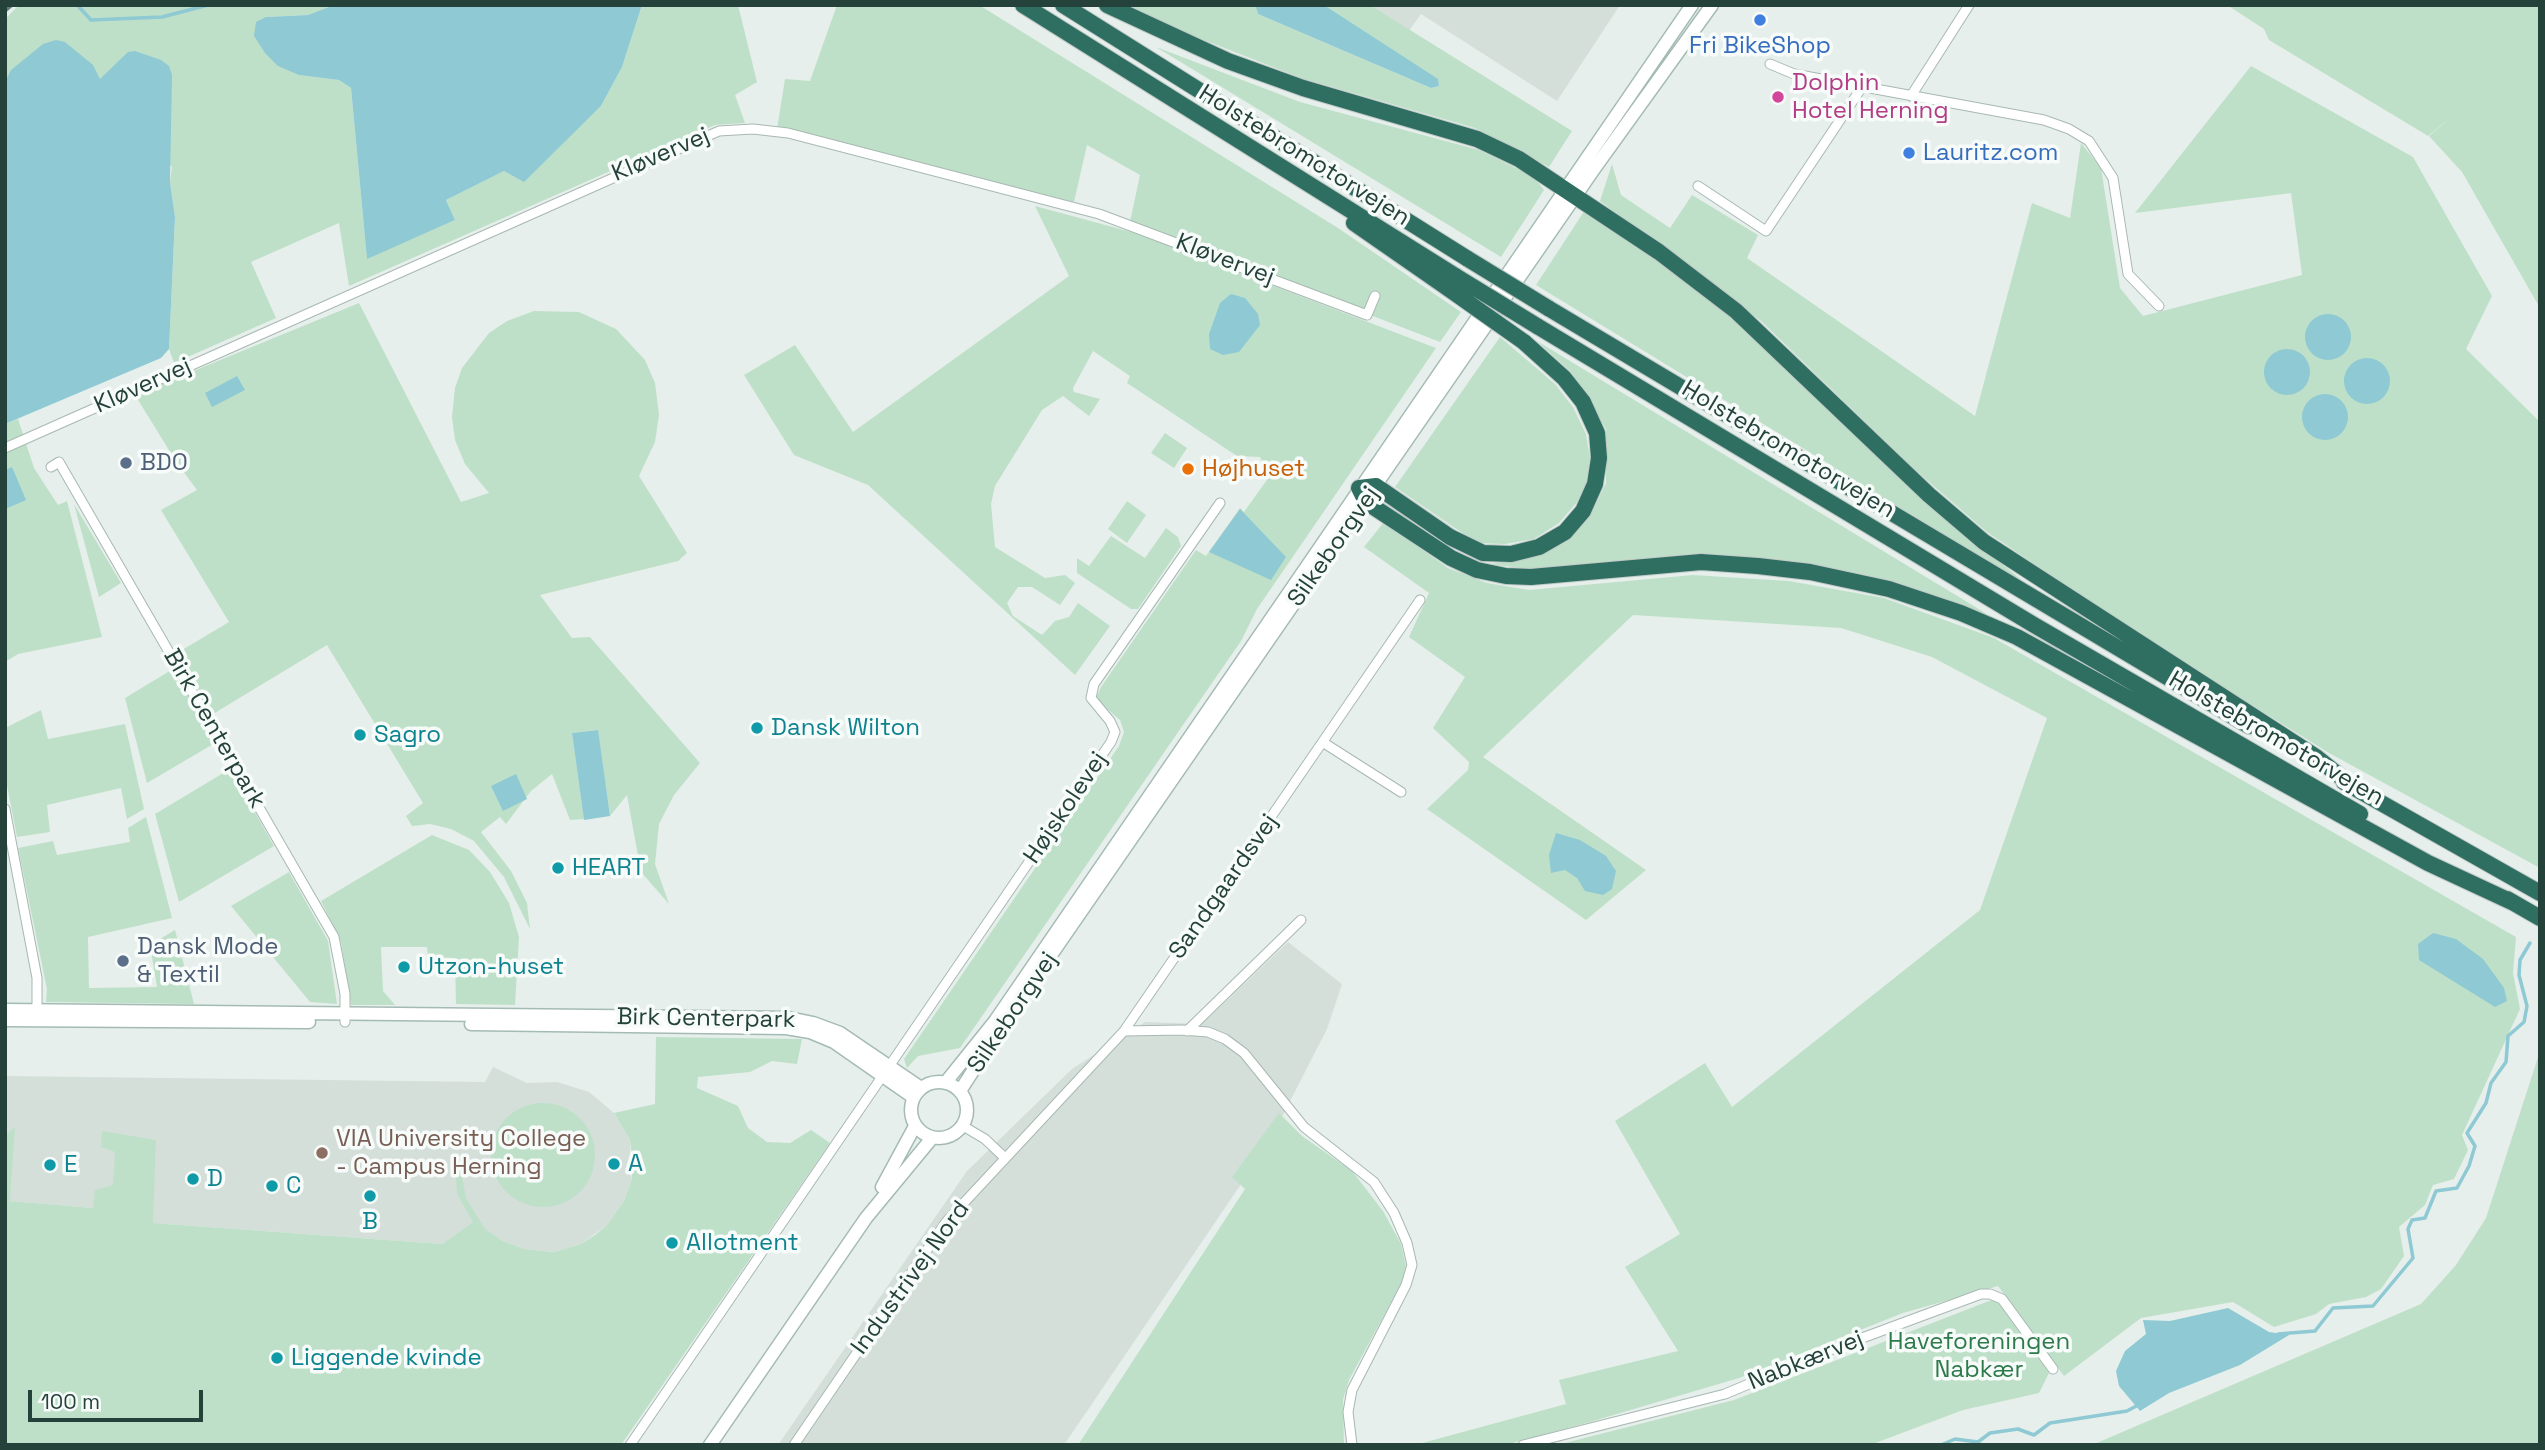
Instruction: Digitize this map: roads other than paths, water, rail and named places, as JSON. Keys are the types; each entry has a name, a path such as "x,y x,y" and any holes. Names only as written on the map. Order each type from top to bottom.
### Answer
{"highway":[{"path":"1008,5 1060,29"},
{"name":"Holstebromotorvejen","path":"1023,5 1318,192 1373,239 1537,326 2034,625 2540,918"},
{"name":"Holstebromotorvejen","path":"1063,5 1548,309 2351,786 2540,893"},
{"path":"1107,5 1153,29 1253,71 1477,139 1520,159 1571,191 1659,252 1736,311 1929,495 1984,542 2316,757 2351,786"},
{"path":"1453,283 1564,378 1583,402 1597,433 1599,458 1595,484 1583,511 1565,532 1539,547 1511,554 1483,553 1450,537 1376,486 1362,495 1451,558 1476,570 1506,576 1531,577 1702,562 1811,572 1889,589 1961,613 2017,637 2428,863 2514,903"}],"main road":[{"name":"Silkeborgvej","path":"1376,486 1692,5"},
{"name":"Silkeborgvej","path":"960,1091 1362,495 1571,191 1712,5"},
{"name":"Silkeborgvej","path":"946,1082 995,1021 1362,495"},
{"name":"Birk Centerpark","path":"5,1010 37,1016"},
{"name":"Birk Centerpark","path":"5,1020 37,1016 345,1018 786,1028 810,1032 834,1042 886,1071 917,1093"},
{"path":"937,1081 946,1082 960,1091 968,1107 963,1126 951,1136 932,1138 915,1126 911,1114 917,1093 937,1081"},
{"path":"866,1217 915,1126"},
{"path":"710,1445 866,1217 932,1138"}],"street":[{"path":"1911,96 1969,5"},
{"path":"1770,64 1794,74 2044,120 2069,129 2089,141 2113,178 2128,274 2159,306"},
{"path":"1698,186 1766,231 1863,88"},
{"name":"Kløvervej","path":"5,448 719,131 753,129 788,133 1099,214 1367,315 1375,296"},
{"name":"Birk Centerpark","path":"51,467 59,462 334,937 345,993 345,1018"},
{"name":"Højskolevej","path":"886,1071 1111,742 1115,732 1091,698 1094,684 1220,503"},
{"name":"Sandgaardsvej","path":"1004,1157 1124,1031 1420,600"},
{"path":"1324,743 1401,792"},
{"path":"5,809 37,978 37,1016"},
{"path":"1186,1031 1301,920"},
{"path":"1124,1031 1208,1032 1225,1039 1244,1053 1304,1127 1374,1182 1394,1213 1407,1243 1412,1265 1406,1286 1352,1390 1348,1412 1352,1445"},
{"path":"630,1445 886,1071"},
{"path":"963,1126 985,1139 1004,1157"},
{"name":"Industrivej Nord","path":"794,1445 946,1222 1004,1157"},
{"name":"Nabkærvej","path":"1523,1445 1725,1394 1827,1351 1981,1294 2002,1299 2053,1369"}],"water":[{"path":"334,5 642,5 622,67 601,106 524,182 504,171 446,200 455,220 367,259 351,88 339,80 299,75 278,66 254,36 256,22 266,17 308,15"},
{"path":"1324,5 1438,79 1439,86 1431,88 1258,14 1256,7"},
{"path":"56,40 65,42 93,65 100,79 128,52 135,51 161,60 169,66 172,75 170,182 175,217 169,349 161,358 5,424 5,82 11,70 43,44"},
{"path":"1231,294 1245,298 1258,314 1260,325 1239,352 1223,355 1210,349 1209,334 1220,303"},
{"path":"2328,314 2344,321 2351,337 2344,353 2328,360 2312,353 2305,337 2312,321"},
{"path":"2287,349 2303,356 2310,372 2303,388 2287,395 2271,388 2264,372 2271,356"},
{"path":"2367,358 2383,365 2390,381 2383,397 2367,404 2351,397 2344,381 2351,365"},
{"path":"237,376 245,390 212,407 205,393"},
{"path":"2325,394 2341,401 2348,417 2341,433 2325,440 2309,433 2302,417 2309,401"},
{"path":"12,467 26,500 5,509 5,470"},
{"path":"1240,509 1286,557 1271,580 1209,552"},
{"path":"598,730 610,816 584,820 572,733"},
{"path":"516,774 527,799 503,811 491,786"},
{"path":"1556,833 1580,840 1606,856 1616,871 1612,889 1603,895 1585,891 1577,878 1565,870 1551,873 1549,855"},
{"path":"2433,933 2456,939 2483,959 2504,988 2507,1001 2495,1007 2419,960 2418,944"},
{"path":"2228,1308 2269,1332 2289,1335 2240,1365 2169,1393 2140,1411 2119,1386 2116,1371 2125,1351 2146,1334 2143,1320 2170,1321"}],"waterway":[{"path":"79,7 91,20 162,17 208,5"},
{"path":"2278,1334 2315,1331 2333,1308 2373,1306 2413,1258 2408,1229 2412,1220 2425,1218 2436,1191 2457,1188 2469,1166 2475,1146 2467,1133 2486,1103 2491,1083 2506,1062 2508,1036 2524,1022 2527,1006 2519,975 2520,960 2530,943"},
{"path":"1941,1445 1955,1439 1978,1442 1990,1433 2018,1429 2034,1435 2050,1423 2127,1411 2140,1404"}],"railway":[{"path":"5,11 12,5"}],"place":[{"name":"Fri BikeShop","path":"1760,20"},
{"name":"Dolphin Hotel Herning","path":"1778,97"},
{"name":"Lauritz.com","path":"1909,153"},
{"name":"BDO","path":"126,463"},
{"name":"Højhuset","path":"1188,469"},
{"name":"Dansk Wilton","path":"757,728"},
{"name":"Sagro","path":"360,735"},
{"name":"HEART","path":"558,868"},
{"name":"Dansk Mode & Textil","path":"123,961"},
{"name":"Utzon-huset","path":"404,967"},
{"name":"VIA University College - Campus Herning","path":"322,1153"},
{"name":"A","path":"614,1164"},
{"name":"E","path":"50,1165"},
{"name":"D","path":"193,1179"},
{"name":"C","path":"272,1186"},
{"name":"B","path":"370,1196"},
{"name":"Allotment","path":"672,1243"},
{"name":"Liggende kvinde","path":"277,1358"}],"park label":[{"name":"Haveforeningen Nabkær","path":"1979,1356"}]}
